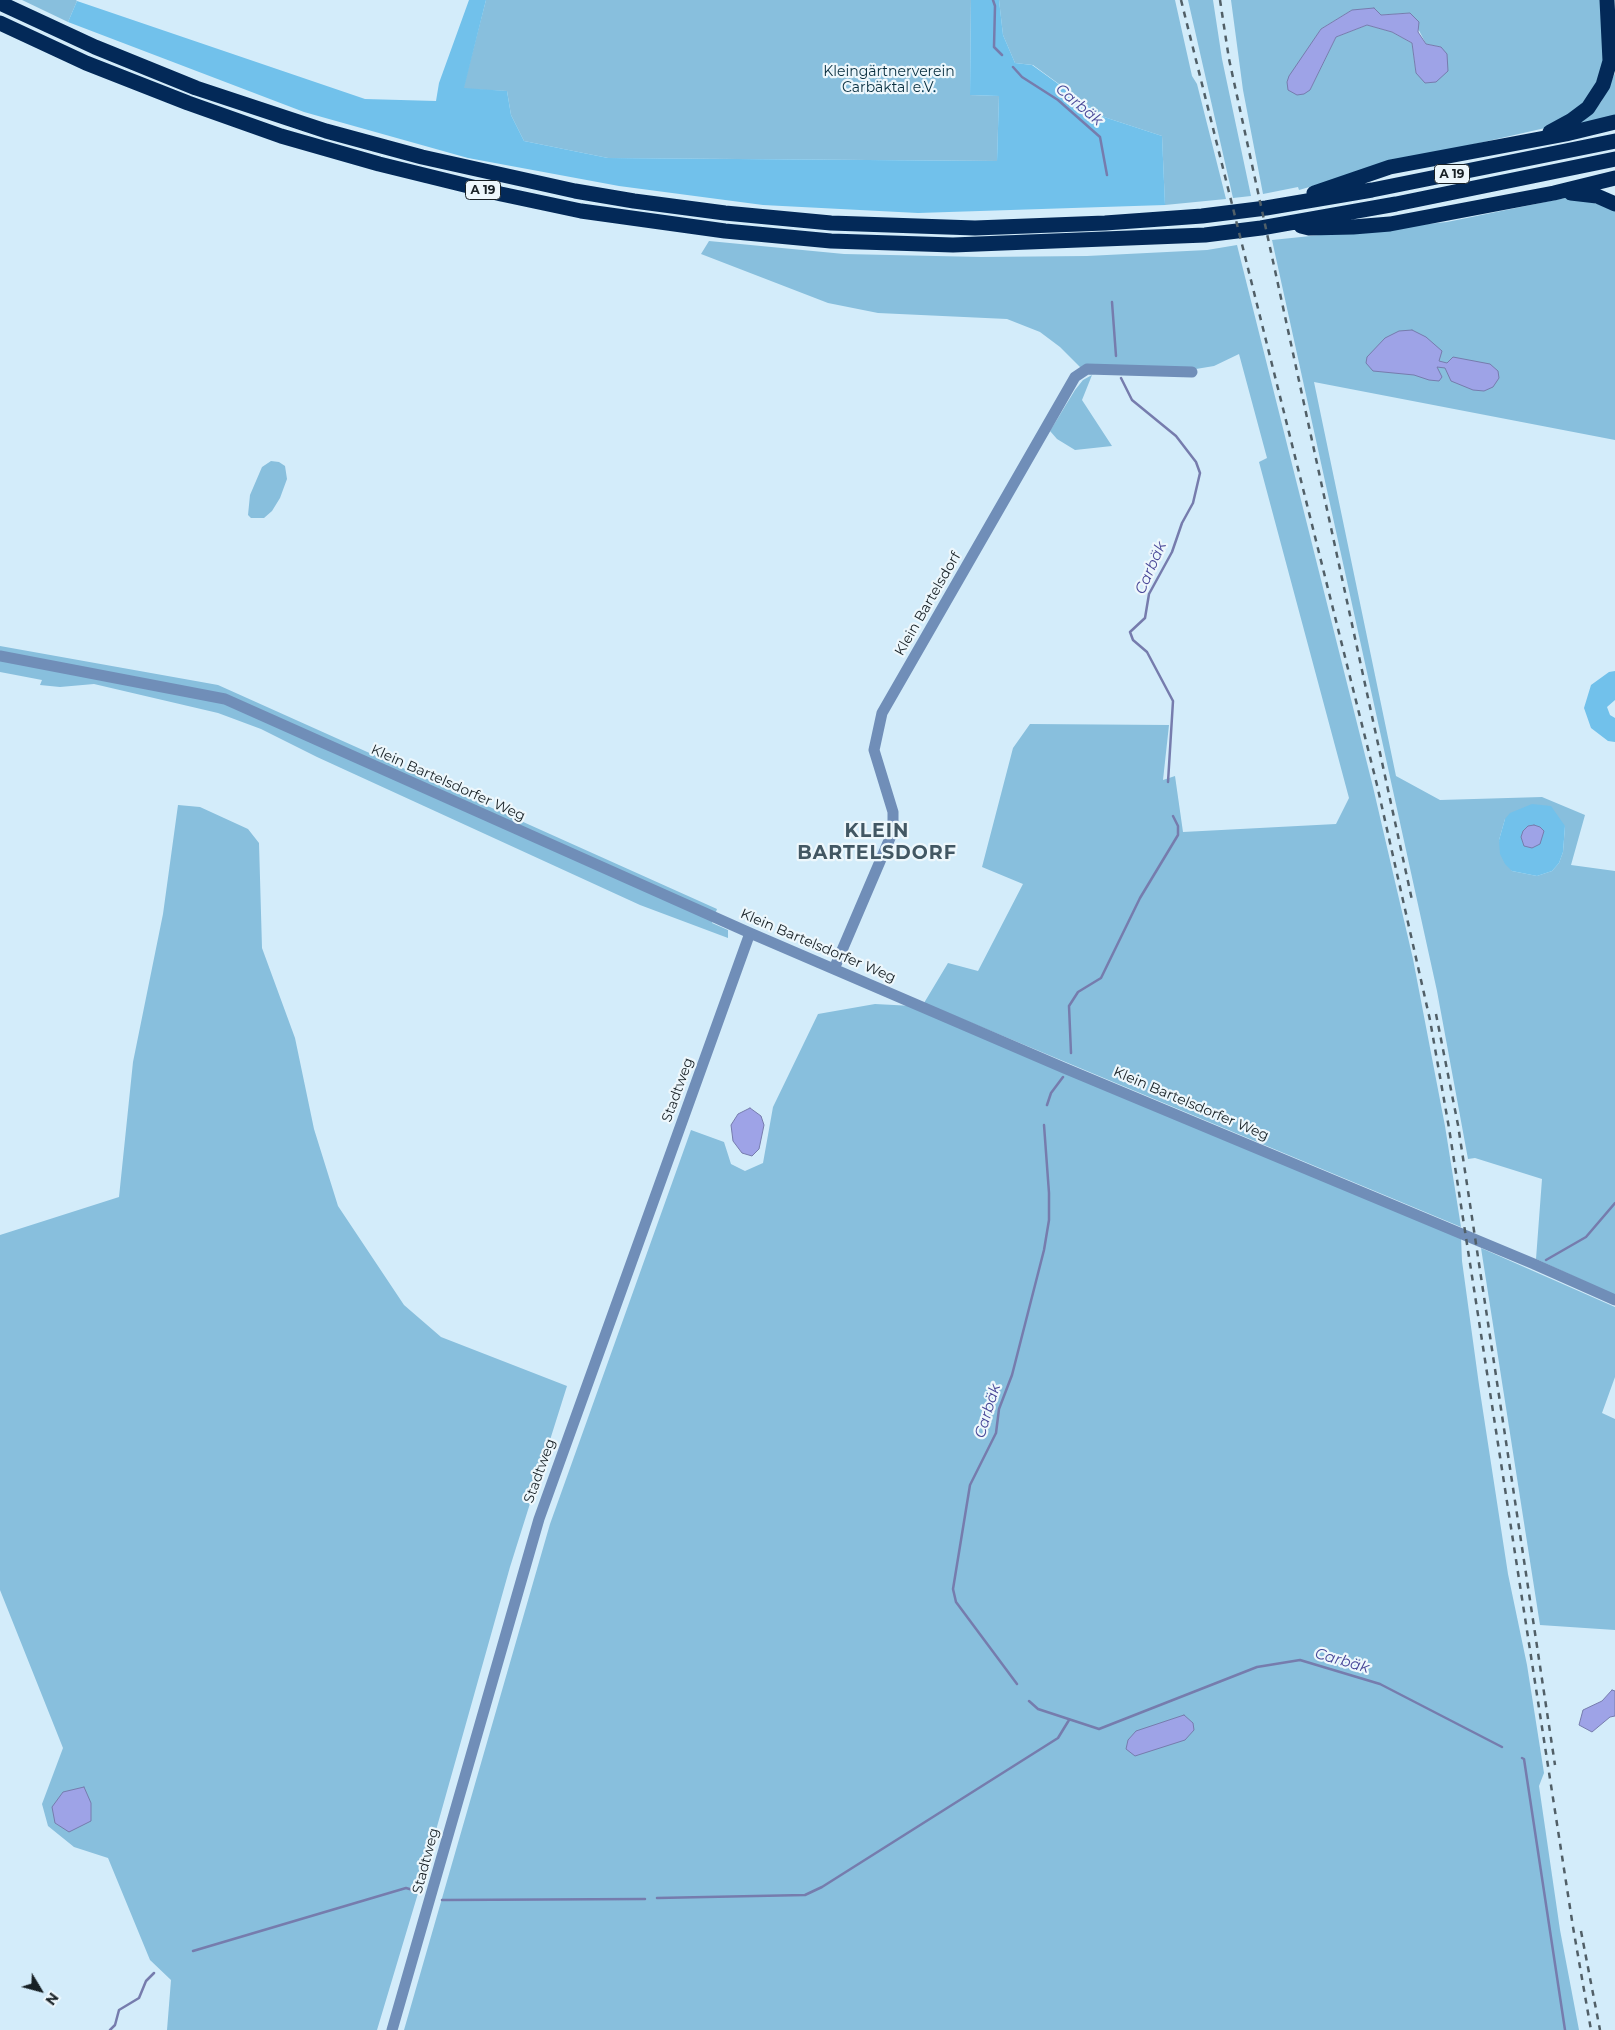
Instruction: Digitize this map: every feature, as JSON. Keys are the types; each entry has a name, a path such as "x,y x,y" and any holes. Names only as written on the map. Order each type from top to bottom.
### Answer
{"highway":[{"path":"1542,138 1588,108 1603,85 1610,61 1607,0"},
{"name":"A 19","path":"0,3 137,64 253,108 326,131 422,157 575,191 725,213 904,226 1033,227 1202,216 1287,204 1428,179 1615,141"},
{"name":"A 19","path":"0,23 135,83 281,136 444,181 581,211 725,231 886,244 991,244 1205,235 1290,223 1489,186 1615,159"},
{"path":"1287,204 1356,177 1390,167 1615,122"},
{"path":"1290,223 1309,228 1390,224 1554,193 1615,178"},
{"path":"1554,193 1584,193 1597,196 1615,204"}],"street":[{"name":"Klein Bartelsdorf","path":"834,970 893,831 893,812 874,750 882,714 1075,377 1087,369 1192,372"},
{"name":"Klein Bartelsdorfer Weg","path":"0,656 224,699 834,970 1534,1264 1615,1300"},
{"name":"Stadtweg","path":"392,2030 539,1519 750,933"}],"green space":[{"path":"22,0 76,0 77,1 68,22"},
{"name":"Kleingärtnerverein Carbäktal e.V.","path":"486,0 971,0 970,95 999,96 997,161 608,158 524,141 511,115 507,91 463,89"},
{"path":"999,0 1175,0 1192,76 1197,84 1226,199 1165,205 1162,136 1104,117 1033,65 1015,63 1003,35"},
{"path":"1188,0 1213,0 1222,59 1251,196 1233,198"},
{"path":"1231,0 1604,0 1606,60 1592,96 1554,126 1400,161 1299,190 1298,187 1263,194 1243,90","holes":["1352,10 1381,15 1410,13 1426,44 1441,47 1416,73 1412,43 1392,32 1367,25 1336,37 1310,90 1287,82 1321,29"]},
{"path":"1615,73 1615,118 1573,128 1584,120 1601,102"},
{"path":"1565,198 1577,198 1615,209 1615,440 1314,382 1396,776 1440,800 1542,797 1585,815 1571,865 1615,871 1615,1295 1536,1259 1542,1179 1475,1158 1468,1159 1437,991 1272,240 1447,222","holes":["1505,819 1565,826 1563,852 1559,863 1552,871 1537,876 1512,871 1499,840"]},
{"path":"709,241 844,254 981,257 1087,256 1207,250 1237,245 1373,787 1413,959 1445,1126 1461,1227 924,1003 948,963 978,971 1023,884 982,867 1013,748 1030,724 1169,725 1163,780 1175,776 1183,832 1336,824 1349,798 1259,462 1267,458 1239,354 1214,366 1190,370 1082,369 1060,347 1040,332 1007,319 878,313 828,303 701,254"},
{"path":"1092,375 1082,400 1112,446 1075,450 1057,439 1050,431 1075,390 1083,380"},
{"path":"271,461 279,462 285,466 287,479 280,498 272,511 264,518 251,518 248,515 250,495 262,467"},
{"path":"0,646 218,685 717,909 712,923 728,930 728,938 640,905 317,757 261,729 218,713 94,684 60,687 40,685 42,680 0,672"},
{"path":"178,805 200,807 248,829 259,843 262,948 295,1038 314,1129 338,1206 404,1305 441,1337 567,1386 510,1567 422,1880 377,2030 167,2030 171,1980 150,1960 108,1858 74,1847 48,1826 42,1804 63,1748 0,1590 0,1235 119,1197 133,1062 163,914"},
{"path":"875,1004 913,1006 1461,1237 1462,1261 1479,1385 1508,1574 1527,1665 1544,1773 1539,1786 1560,1930 1579,2030 404,2030 550,1524 691,1130 724,1142 731,1164 745,1171 763,1163 773,1107 818,1014"},
{"path":"1481,1248 1615,1307 1615,1377 1602,1413 1615,1419 1615,1630 1540,1625"}],"shaded area":[{"path":"469,0 486,0 464,88 507,91 511,115 524,141 608,158 997,161 999,96 970,95 971,0 999,0 1003,35 1015,63 1032,65 1104,117 1162,136 1165,205 918,213 763,205 619,186 468,158 304,112 68,22 77,1 365,99 436,101 439,83"},
{"path":"1374,8 1381,15 1410,13 1419,22 1418,32 1426,44 1441,47 1447,54 1448,71 1436,82 1425,83 1416,73 1412,43 1392,32 1367,25 1336,37 1310,90 1304,94 1297,95 1288,90 1287,82 1289,76 1321,29 1352,10"},
{"path":"1412,330 1426,337 1442,351 1439,361 1447,363 1453,357 1490,364 1498,371 1499,378 1493,387 1484,391 1473,390 1451,381 1445,368 1437,367 1442,377 1439,381 1414,375 1373,371 1366,363 1367,357 1385,338 1399,331"},
{"path":"1615,671 1615,700 1607,707 1610,715 1615,718 1615,742 1608,741 1591,728 1584,708 1591,685 1609,672"},
{"path":"1532,804 1551,806 1565,826 1563,852 1559,863 1552,871 1537,876 1512,871 1505,864 1500,854 1499,840 1505,819 1510,813"},
{"path":"1534,825 1544,831 1540,844 1532,848 1524,846 1521,837 1523,831 1528,826"},
{"path":"750,1108 761,1116 764,1125 759,1149 752,1156 742,1153 733,1141 731,1125 738,1114"},
{"path":"1612,1690 1615,1691 1615,1716 1610,1717 1592,1732 1579,1725 1583,1710 1602,1701"},
{"path":"1184,1715 1193,1723 1194,1730 1185,1740 1135,1756 1126,1749 1128,1740 1136,1731"},
{"path":"84,1787 91,1803 91,1821 69,1832 55,1823 52,1807 63,1792"}],"waterway":[{"name":"Carbäk","path":"993,0 995,6 994,47 1002,55"},
{"name":"Carbäk","path":"1013,67 1022,77 1058,100 1100,137 1107,175"},
{"name":"Carbäk","path":"1112,302 1116,356"},
{"name":"Carbäk","path":"1121,378 1132,400 1176,436 1196,462 1200,473 1193,503 1182,523 1172,552 1149,594 1145,618 1130,632 1133,640 1147,652 1173,701 1168,782"},
{"name":"Carbäk","path":"1071,1053 1069,1006 1078,992 1101,978 1140,898 1178,835 1178,826 1173,816"},
{"name":"Carbäk","path":"1047,1105 1051,1093 1063,1077"},
{"name":"Carbäk","path":"1017,1684 956,1602 953,1589 970,1485 996,1433 999,1409 1012,1375 1044,1250 1049,1220 1044,1125"},
{"path":"1546,1260 1586,1237 1615,1203"},
{"name":"Carbäk","path":"1029,1701 1038,1709 1099,1729 1257,1667 1300,1660 1380,1684 1502,1747"},
{"path":"657,1898 805,1895 822,1887 1058,1738 1069,1720"},
{"name":"Carbäk","path":"1522,1758 1524,1759 1565,2030"},
{"path":"193,1951 406,1888 413,1890"},
{"path":"442,1900 645,1899"},
{"path":"110,2030 115,2025 119,2010 139,1998 146,1981 154,1973"}],"railway":[{"path":"1181,0 1377,785 1430,1020 1449,1128 1573,1927 1591,2030"},
{"path":"1220,0 1229,59 1412,900"},
{"path":"1436,1014 1458,1125 1555,1765"},
{"path":"1581,1931 1600,2030"}],"district":[{"name":"KLEIN BARTELSDORF","path":"877,842"}]}
